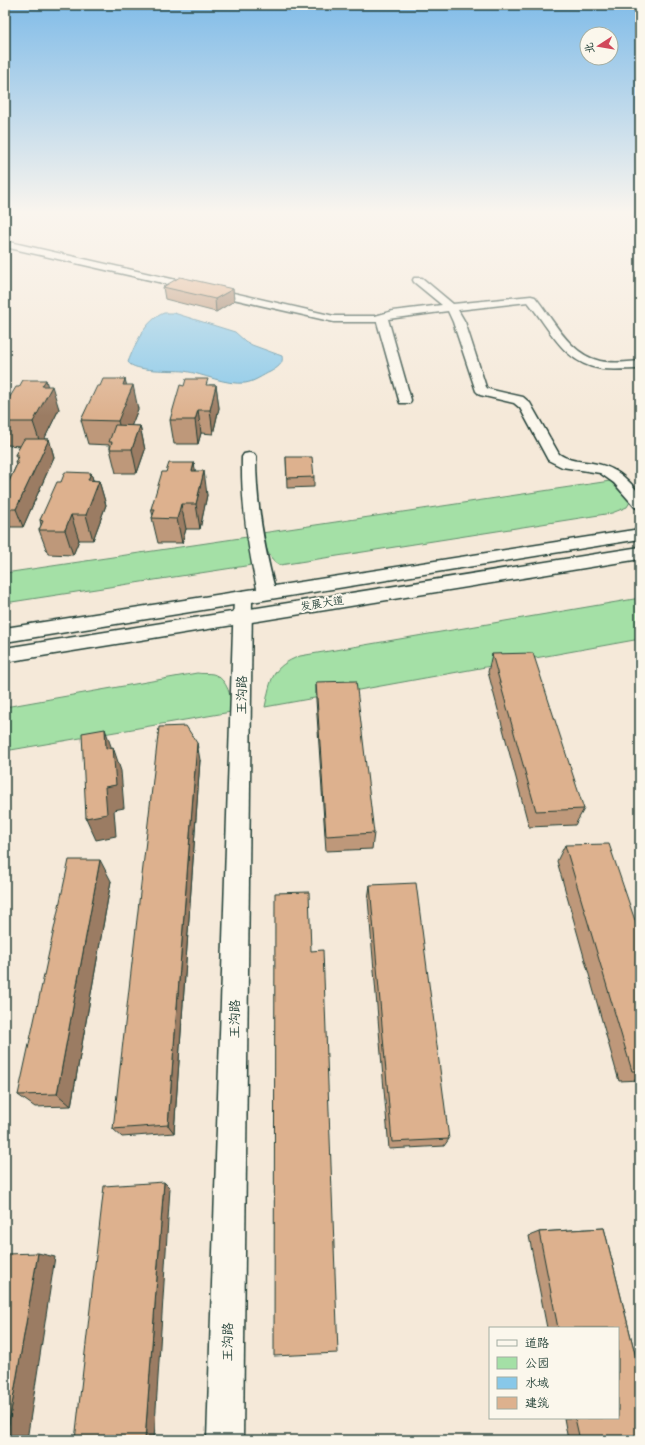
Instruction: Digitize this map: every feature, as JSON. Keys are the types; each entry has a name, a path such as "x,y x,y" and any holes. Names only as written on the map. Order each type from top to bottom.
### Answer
{"main road":[{"name":"发展大道","path":"5,655 251,602 640,534"},
{"name":"发展大道","path":"5,636 251,602 640,553"}],"street":[{"path":"166,281 324,318 347,320 382,318 392,314 531,299 565,345 577,357 601,366 640,365"},
{"path":"420,281 451,307 459,322 480,388 484,392 518,400 525,406 554,457 559,462 599,468 613,474 640,504"},
{"path":"382,318 405,400"},
{"name":"王沟路","path":"225,1440 251,602 257,557 249,506 248,457"}],"green space":[{"path":"610,481 630,502 627,507 612,513 280,565 272,559 266,547 262,533"},
{"path":"247,537 252,565 5,603 5,573"},
{"path":"640,598 640,639 265,707 271,681 274,675 283,665 300,656"},
{"path":"197,673 213,674 222,680 230,695 231,712 5,751 5,707"}],"water":[{"path":"164,313 174,313 235,332 252,345 282,356 282,361 279,366 273,370 255,380 245,383 222,381 192,372 145,369 132,365 128,362 146,327 157,316"}],"building":[{"path":"172,281 200,281 233,289 215,299 163,287"},
{"path":"103,379 125,379 123,385 133,385 118,421 81,420 97,386 100,386"},
{"path":"186,379 208,379 206,385 216,385 210,410 198,410 195,420 170,420 180,385 184,386"},
{"path":"23,380 46,380 42,386 52,386 33,422 5,422 5,405 16,387 19,387"},
{"path":"115,425 140,426 132,449 110,449 112,442 109,442"},
{"path":"24,439 49,439 16,509 5,509 5,490 18,462 15,462 19,455 15,455"},
{"path":"286,457 312,457 314,477 287,478"},
{"path":"169,463 194,463 192,471 204,471 196,504 181,504 177,519 152,518 155,509 151,509 162,472 166,472"},
{"path":"65,472 91,473 88,480 99,481 86,515 71,515 65,530 39,530 43,521 40,520 57,482 61,482"},
{"path":"533,653 584,809 536,811 492,654"},
{"path":"356,681 374,833 326,836 316,682"},
{"path":"186,726 197,743 168,1125 113,1129 159,727"},
{"path":"105,729 106,749 113,747 116,785 105,787 107,814 86,818 82,733"},
{"path":"609,844 640,935 640,1071 632,1071 565,845"},
{"path":"69,860 100,860 57,1094 18,1095"},
{"path":"416,883 449,1139 392,1142 370,885"},
{"path":"309,892 311,951 323,950 338,1353 274,1356 275,893"},
{"path":"164,1182 145,1440 75,1440 104,1186"},
{"path":"604,1228 640,1374 640,1440 580,1440 575,1419 619,1419 619,1327 558,1327 539,1232"},
{"path":"38,1253 6,1440 5,1440 5,1254"}]}
